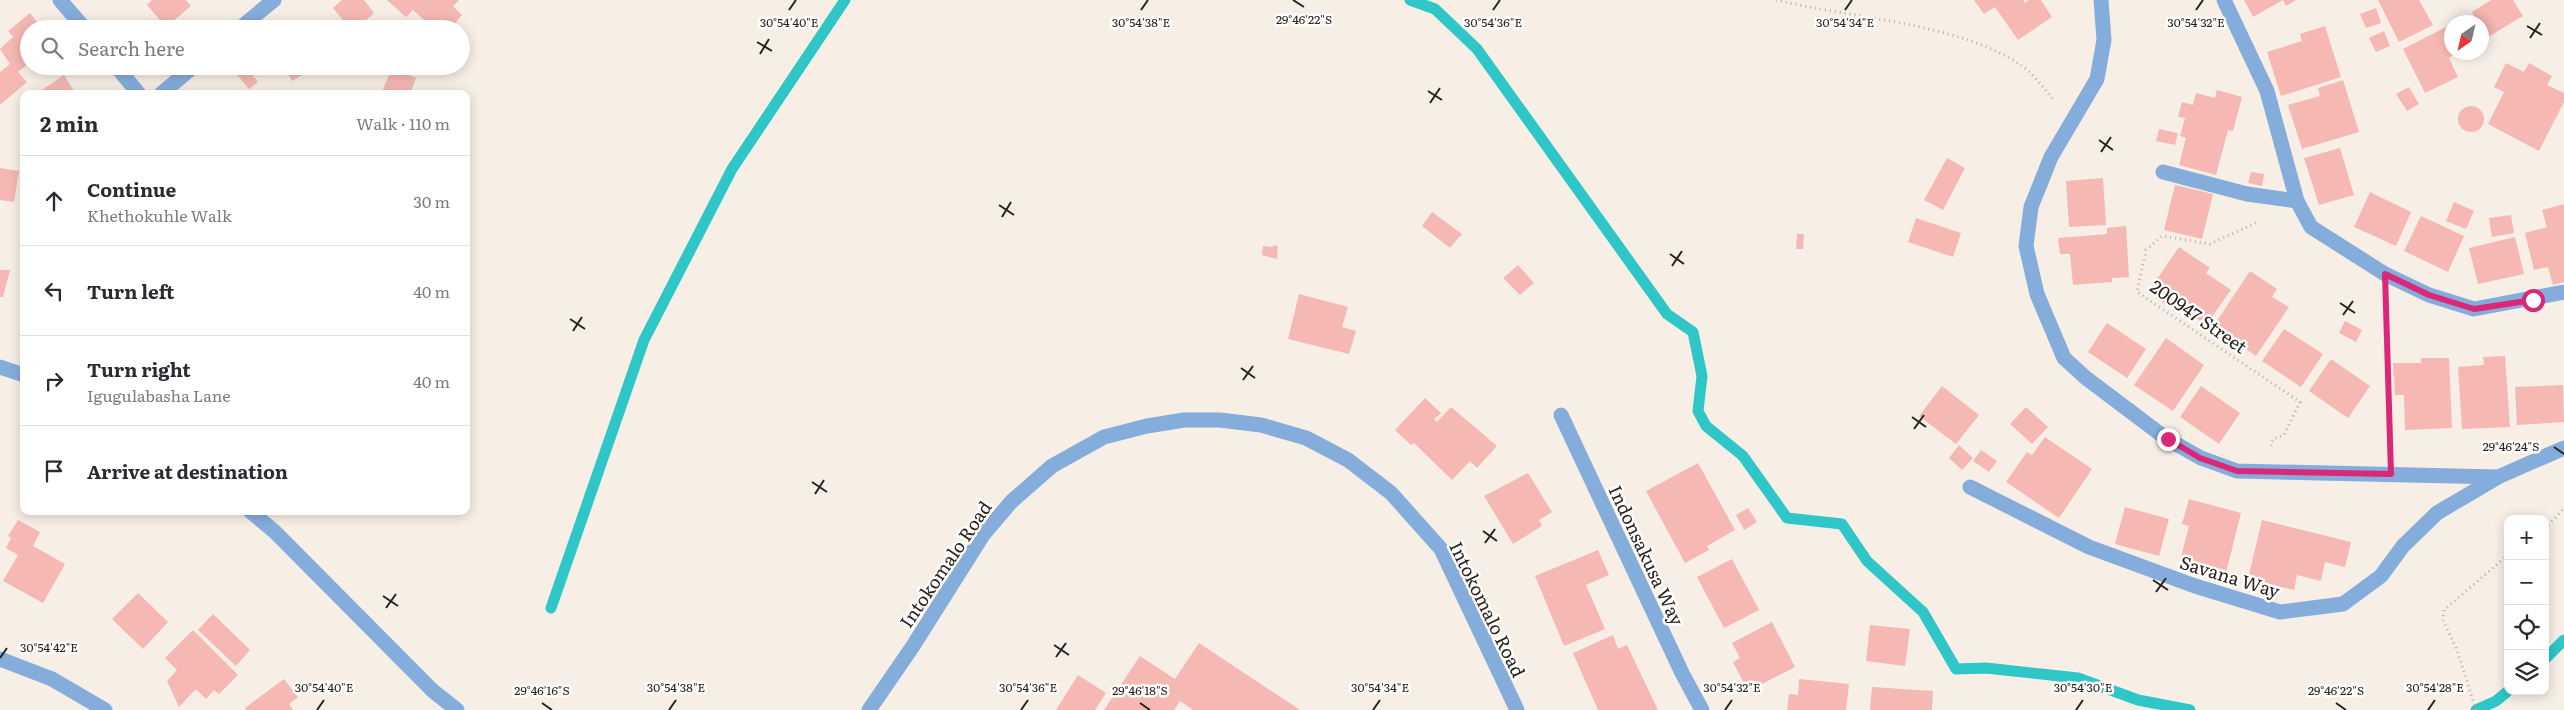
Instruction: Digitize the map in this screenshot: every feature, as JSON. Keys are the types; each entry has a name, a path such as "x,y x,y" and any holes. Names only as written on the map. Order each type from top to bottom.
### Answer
{"street":[{"path":"60,0 77,20"},
{"path":"250,20 274,0"},
{"path":"2101,0 2104,40 2097,79 2051,157 2031,207 2026,246 2037,294 2064,358 2131,414 2168,439 2200,458 2237,471 2498,477"},
{"path":"2224,0 2267,91 2297,201 2311,226 2385,274 2429,295 2474,309 2564,292"},
{"path":"123,75 136,90"},
{"path":"166,90 183,75"},
{"path":"2162,172 2247,194 2297,201"},
{"path":"0,367 20,374"},
{"name":"Indonsakusa Way","path":"1561,415 1682,673 1702,710"},
{"name":"Intokomalo Road","path":"869,710 913,646 983,535 1011,502 1052,466 1104,437 1165,423 1220,420 1261,425 1306,438 1348,460 1392,493 1441,549 1517,710"},
{"name":"Savana Way","path":"1970,488 2089,547 2195,586 2280,612 2343,604 2381,576 2403,546 2437,513 2498,477 2564,448"},
{"path":"255,515 275,532 433,691 457,710"},
{"path":"0,659 52,679 105,710"}],"path":[{"path":"1776,0 1882,20 1989,47 2024,67 2073,120"},
{"name":"200947 Street","path":"2258,222 2210,244 2162,236 2146,250 2137,292 2300,402 2284,435 2273,439 2266,471"},
{"path":"2385,274 2391,474"},
{"path":"2549,525 2564,508"},
{"path":"2476,710 2464,669 2443,620 2444,610 2504,558"}],"building":[{"path":"152,0 186,0 191,6 174,20 160,20 147,5"},
{"path":"342,0 364,0 374,13 366,20 343,20 333,8"},
{"path":"387,0 459,0 453,6 462,15 458,20 424,20 413,10 406,17"},
{"path":"1974,0 2023,0 2025,3 2029,0 2041,0 2052,17 2018,40 1995,7 1984,14"},
{"path":"2244,0 2283,0 2253,17"},
{"path":"2283,0 2296,0 2286,6"},
{"path":"2378,0 2419,0 2433,25 2399,42"},
{"path":"2491,0 2513,0 2523,16 2489,36 2489,15 2474,15 2472,12"},
{"path":"2376,8 2381,23 2366,28 2360,14"},
{"path":"30,13 35,20 21,20"},
{"path":"20,21 20,70 18,72 27,82 0,105 0,72 10,64 0,49 13,37 8,31"},
{"path":"2325,26 2341,77 2281,96 2267,52 2302,41 2300,34"},
{"path":"2444,28 2444,60 2450,60 2458,77 2425,93 2403,49"},
{"path":"2384,31 2390,46 2376,52 2369,38"},
{"path":"2506,63 2524,72 2529,63 2552,76 2547,85 2564,93 2564,102 2539,151 2488,124 2504,92 2494,87"},
{"path":"64,75 73,90 42,90"},
{"path":"237,75 252,75 258,82 249,89"},
{"path":"288,75 302,75 292,81"},
{"path":"389,75 409,75 416,78 412,90 383,90"},
{"path":"2343,80 2359,132 2302,149 2288,105 2320,96 2318,88"},
{"path":"2409,87 2419,104 2407,111 2396,94"},
{"path":"2217,90 2242,97 2233,131 2228,130 2216,175 2179,165 2186,138 2180,136 2185,118 2178,117 2182,102 2193,105 2196,93 2215,98"},
{"path":"2471,106 2480,110 2484,119 2480,128 2471,132 2462,128 2458,119 2462,110"},
{"path":"2159,129 2178,133 2175,145 2156,141"},
{"path":"2340,148 2354,195 2319,205 2304,158"},
{"path":"1947,158 1965,168 1943,210 1924,200"},
{"path":"0,168 19,171 14,202 0,200"},
{"path":"2251,172 2264,174 2262,186 2248,183"},
{"path":"2103,178 2106,225 2069,227 2066,181"},
{"path":"2175,185 2213,194 2202,239 2164,230"},
{"path":"2370,192 2411,212 2396,246 2354,227"},
{"path":"2454,202 2474,211 2466,229 2446,221"},
{"path":"2564,204 2564,282 2553,285 2548,267 2534,270 2525,233 2547,227 2542,210"},
{"path":"1432,212 1462,234 1450,248 1422,226"},
{"path":"2511,215 2514,233 2492,237 2489,218"},
{"path":"2421,216 2464,236 2448,272 2404,251"},
{"path":"1916,218 1961,233 1953,257 1908,242"},
{"path":"2126,226 2129,277 2112,278 2112,282 2073,285 2070,254 2060,254 2058,238 2107,234 2107,228"},
{"path":"1797,234 1804,234 1803,249 1796,249"},
{"path":"2515,237 2524,274 2478,284 2469,248"},
{"path":"1273,245 1278,246 1277,259 1262,255 1263,246 1273,247"},
{"path":"2179,247 2210,268 2206,273 2231,290 2206,325 2169,299 2165,304 2148,292"},
{"path":"1518,265 1534,283 1520,295 1503,278"},
{"path":"0,270 10,270 3,297 0,297"},
{"path":"2250,271 2277,289 2272,297 2289,307 2256,356 2213,327"},
{"path":"1299,294 1348,307 1342,327 1356,331 1349,354 1288,339"},
{"path":"2345,321 2362,330 2356,342 2339,333"},
{"path":"2107,323 2146,349 2127,378 2088,352"},
{"path":"2284,329 2323,354 2301,387 2262,361"},
{"path":"2166,338 2204,365 2173,411 2134,385"},
{"path":"2505,356 2510,427 2462,429 2458,367 2484,365 2483,357"},
{"path":"2421,358 2449,358 2452,428 2405,430 2404,395 2395,395 2393,363 2421,363"},
{"path":"2331,359 2370,386 2348,418 2309,391"},
{"path":"2563,385 2564,422 2517,425 2515,387"},
{"path":"1942,386 1979,415 1956,444 1919,416"},
{"path":"2201,386 2240,413 2219,444 2180,417"},
{"path":"1425,398 1441,413 1434,419 1437,422 1451,407 1497,446 1477,468 1470,461 1452,480 1414,443 1411,445 1395,430"},
{"path":"2026,407 2048,427 2032,444 2010,424"},
{"path":"2045,437 2092,469 2059,518 2006,482 2027,452 2032,455"},
{"path":"1959,445 1973,458 1962,470 1949,458"},
{"path":"1981,450 1997,461 1989,472 1973,461"},
{"path":"1698,463 1735,530 1707,546 1709,550 1685,563 1646,491"},
{"path":"1528,473 1552,512 1539,520 1542,526 1513,544 1484,496"},
{"path":"2189,499 2241,513 2226,573 2180,561 2189,526 2182,524"},
{"path":"2125,507 2169,519 2159,556 2115,544"},
{"path":"1748,508 1757,522 1744,530 1736,515"},
{"path":"18,520 40,532 33,546 65,564 43,603 3,581 18,555 6,548 11,538 8,536"},
{"path":"2262,520 2351,542 2345,567 2325,562 2321,581 2297,575 2294,590 2248,579"},
{"path":"1598,550 1609,575 1586,585 1605,629 1564,646 1535,576"},
{"path":"1732,559 1759,610 1724,628 1697,577"},
{"path":"138,593 168,622 143,649 112,619"},
{"path":"213,614 250,650 236,666 198,630"},
{"path":"1772,622 1795,667 1748,691 1733,662 1740,658 1732,643"},
{"path":"1870,625 1910,629 1905,666 1866,661"},
{"path":"193,630 238,675 219,694 214,690 206,699 196,689 179,707 167,681 177,670 165,658"},
{"path":"1613,635 1618,649 1627,645 1658,710 1598,710 1573,653"},
{"path":"1199,643 1300,710 1193,710 1180,701 1174,710 1104,710 1140,656 1175,679"},
{"path":"1078,675 1106,693 1095,710 1056,710"},
{"path":"284,679 298,697 289,704 293,710 246,710 245,708"},
{"path":"1799,679 1849,684 1846,710 1787,710 1789,694 1798,695"},
{"path":"1872,687 1933,691 1932,710 1870,710"}],"waterway":[{"path":"551,608 644,340 732,169 845,0"},
{"path":"1410,0 1435,9 1477,49 1667,314 1693,332 1702,376 1698,411 1706,426 1743,456 1787,518 1842,524 1867,561 1923,612 1956,669 1986,668 2078,678 2138,700 2190,710"},
{"path":"2549,655 2564,640"},
{"path":"2476,710 2496,701 2504,694"}],"route":[{"path":"2168,439 2200,458 2237,471 2391,474 2385,274 2429,295 2474,309 2533,300"}]}
